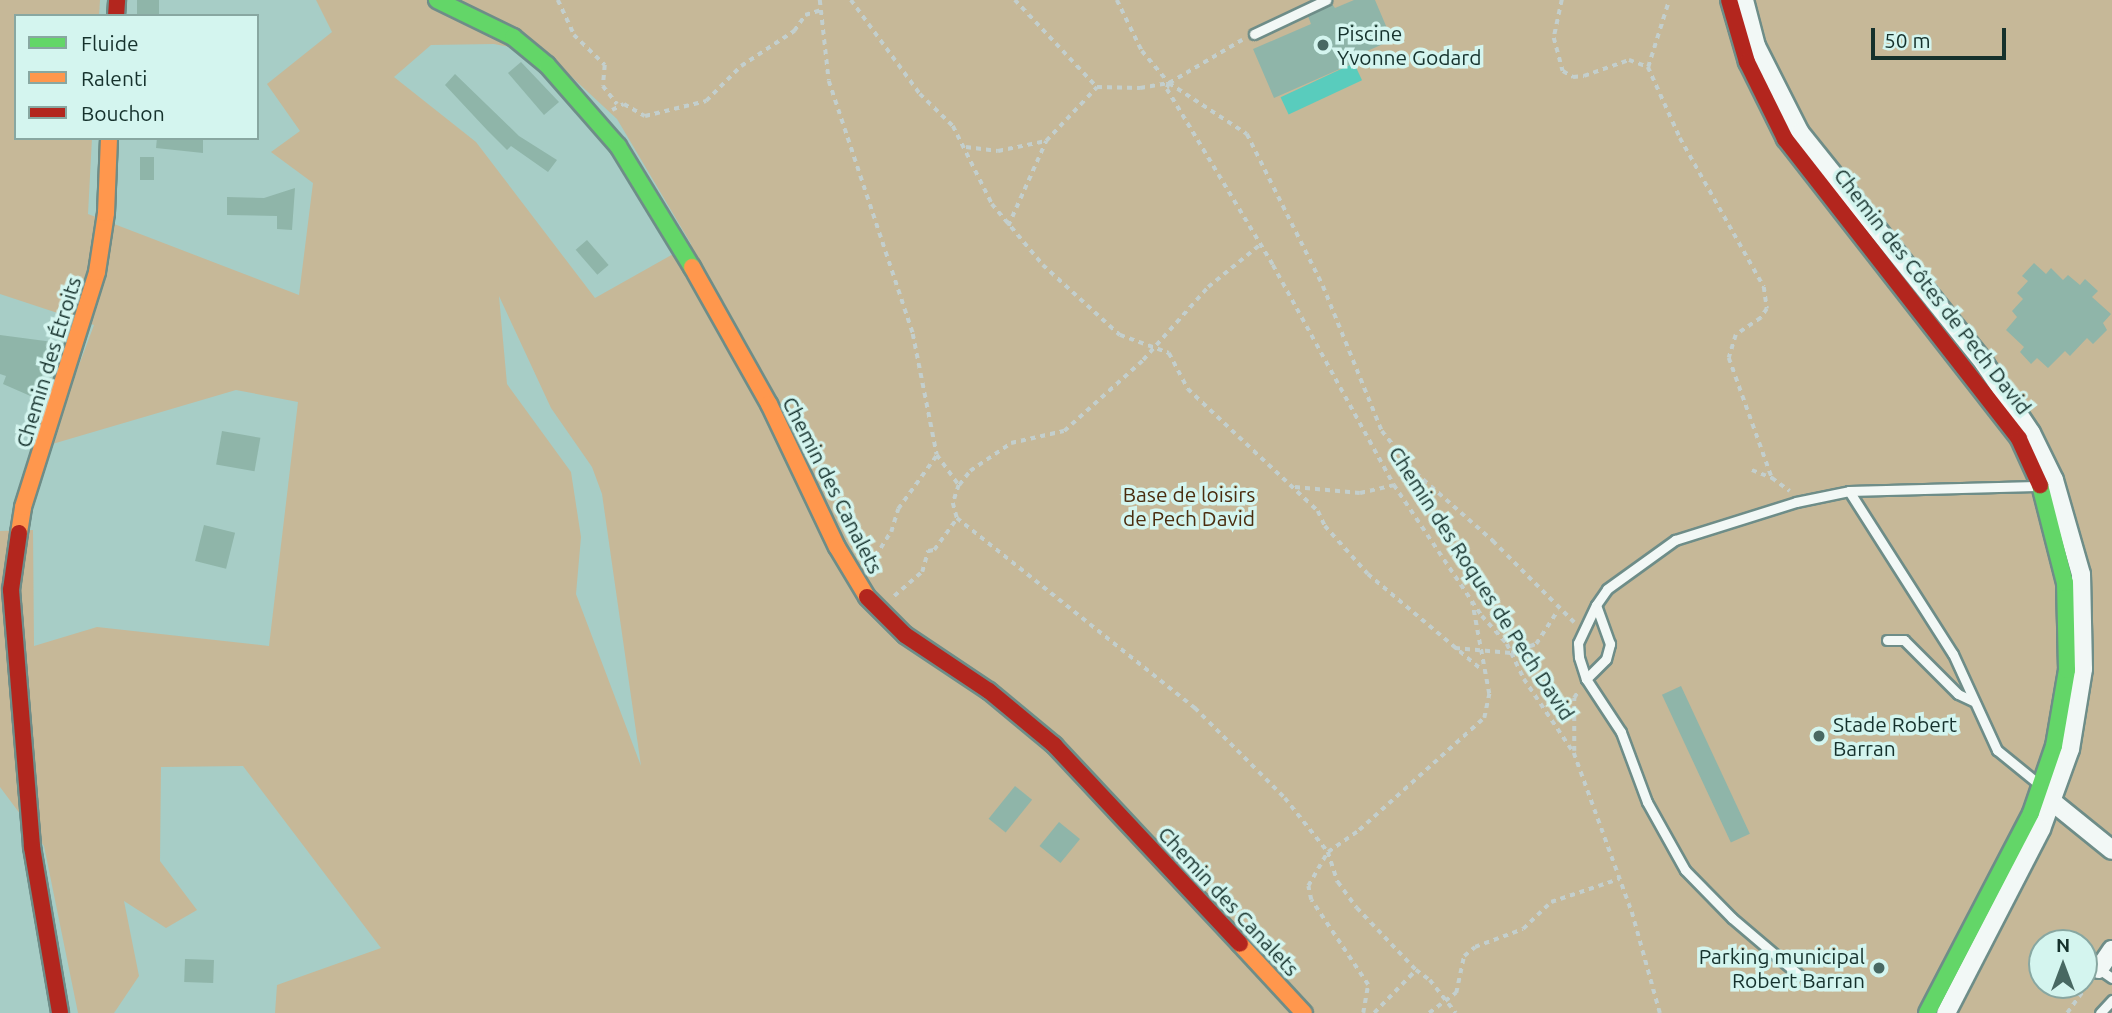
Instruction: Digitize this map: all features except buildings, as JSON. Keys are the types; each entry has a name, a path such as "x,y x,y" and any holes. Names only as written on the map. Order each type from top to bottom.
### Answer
{"street":[{"name":"Chemin des Canalets","path":"437,0 513,37 547,65 618,146 721,315 855,580 882,615 989,691 1055,745 1304,1013"},
{"name":"Chemin des Côtes de Pech David","path":"1729,0 1747,62 1785,139 1998,409 2047,483"},
{"name":"Chemin des Côtes de Pech David","path":"1744,0 1756,46 1800,133 2010,398 2047,483 2081,574 2084,623 2076,716 2047,792 1946,1013"},
{"name":"Chemin des Étroits","path":"60,1013 32,847 11,590 23,507 97,271 106,213 109,140"},
{"name":"Chemin des Côtes de Pech David","path":"1927,1013 2047,792"},
{"path":"2047,792 2112,850"},
{"path":"2106,974 2112,950"}],"lane":[{"path":"1254,34 1326,0"},
{"path":"1799,975 1732,918 1685,870 1647,802 1621,732 1587,679 1578,643 1596,606 1607,589 1675,540 1796,502 1849,491 2047,483"},
{"path":"1849,491 1953,654 1997,750 2047,792"},
{"path":"1587,679 1606,659 1610,644 1596,606"},
{"path":"1887,640 1903,640 1958,694 1973,701"},
{"path":"2100,1013 2112,1000"}],"path":[{"path":"558,0 574,35 605,65 603,86 617,104 630,106 645,116 706,101 725,78 794,31 805,15 821,10"},
{"path":"820,0 829,81 913,334 937,455 959,485"},
{"path":"851,0 966,147 992,204 1008,226 1120,335 1142,346 1153,344 1170,353 1188,389 1293,486 1368,574 1452,648 1483,671"},
{"path":"1015,0 1097,87 1140,88 1169,83 1254,34"},
{"path":"1117,0 1142,51 1169,83 1247,134 1323,286 1382,430 1416,473 1493,541 1558,610 1585,628"},
{"path":"1562,0 1554,38 1563,71 1573,77 1584,76 1629,60 1648,67"},
{"path":"1669,0 1648,67 1680,138 1764,286 1767,309 1761,318 1736,335 1729,358 1772,478"},
{"name":"Chemin des Roques de Pech David","path":"1169,83 1167,89 1261,244 1394,485 1511,653 1574,753 1619,879 1660,1013"},
{"path":"1008,226 1046,141 1097,87"},
{"path":"596,121 617,104"},
{"path":"966,147 998,152 1046,141"},
{"path":"1261,244 1242,255 1153,344 1143,360 1064,431 1011,443 971,471 959,485 953,503 957,517 1195,708 1285,798 1328,852 1338,882 1357,908 1456,1013"},
{"path":"855,580 873,562 898,509 937,455"},
{"path":"1752,470 1772,478 1793,493 1796,502"},
{"path":"1293,486 1360,493 1394,485"},
{"path":"882,615 899,588 922,572 928,551 934,550 957,517"},
{"path":"1363,1013 1368,985 1311,900 1312,874 1328,852 1359,830 1484,718 1489,694 1472,600"},
{"path":"1452,648 1511,653 1536,644 1558,610"},
{"path":"1574,753 1574,698 1587,679"},
{"path":"1429,1013 1448,1002 1456,993 1465,956 1475,947 1523,929 1551,902 1619,879"},
{"path":"1374,1013 1416,970"},
{"path":"2067,1013 2106,974"}],"green space":[{"name":"Base de loisirs de Pech David","path":"0,0 100,0 99,14 14,14 14,140 92,140 88,214 299,295 313,183 271,152 300,131 267,84 332,32 316,0 2112,0 2112,1013 275,1013 277,985 381,948 243,766 161,767 160,861 197,910 166,928 124,901 139,976 114,1013 78,1013 44,846 0,787 0,531 33,530 34,646 97,627 269,646 298,402 236,390 49,445 94,325 0,294","holes":["494,44 547,54 617,119 691,244 595,298 476,142 394,77 431,45","499,296 551,408 592,467 602,494 641,766 576,594 581,537 571,472 507,384"]}],"shaded area":[{"path":"1354,63 1362,80 1289,114 1281,97"}],"traffic: fast":[{"path":"437,0 513,37 547,65 618,146 692,267"},
{"path":"1927,1013 2031,813 2054,746 2067,670 2065,583 2040,485"}],"traffic: slow":[{"path":"19,533 23,507 97,272 106,213 109,140"},
{"path":"692,267 769,404 837,547 867,597"},
{"path":"1240,944 1304,1013"}],"traffic: jam":[{"path":"116,14 117,0"},
{"path":"1729,0 1747,62 1785,139 2019,439 2040,485"},
{"path":"19,533 11,590 32,847 60,1013"},
{"path":"867,597 905,635 989,691 1054,745 1240,944"}],"place":[{"name":"Piscine Yvonne Godard","path":"1323,45"},
{"name":"Stade Robert Barran","path":"1819,736"},
{"name":"Parking municipal Robert Barran","path":"1879,968"}]}
